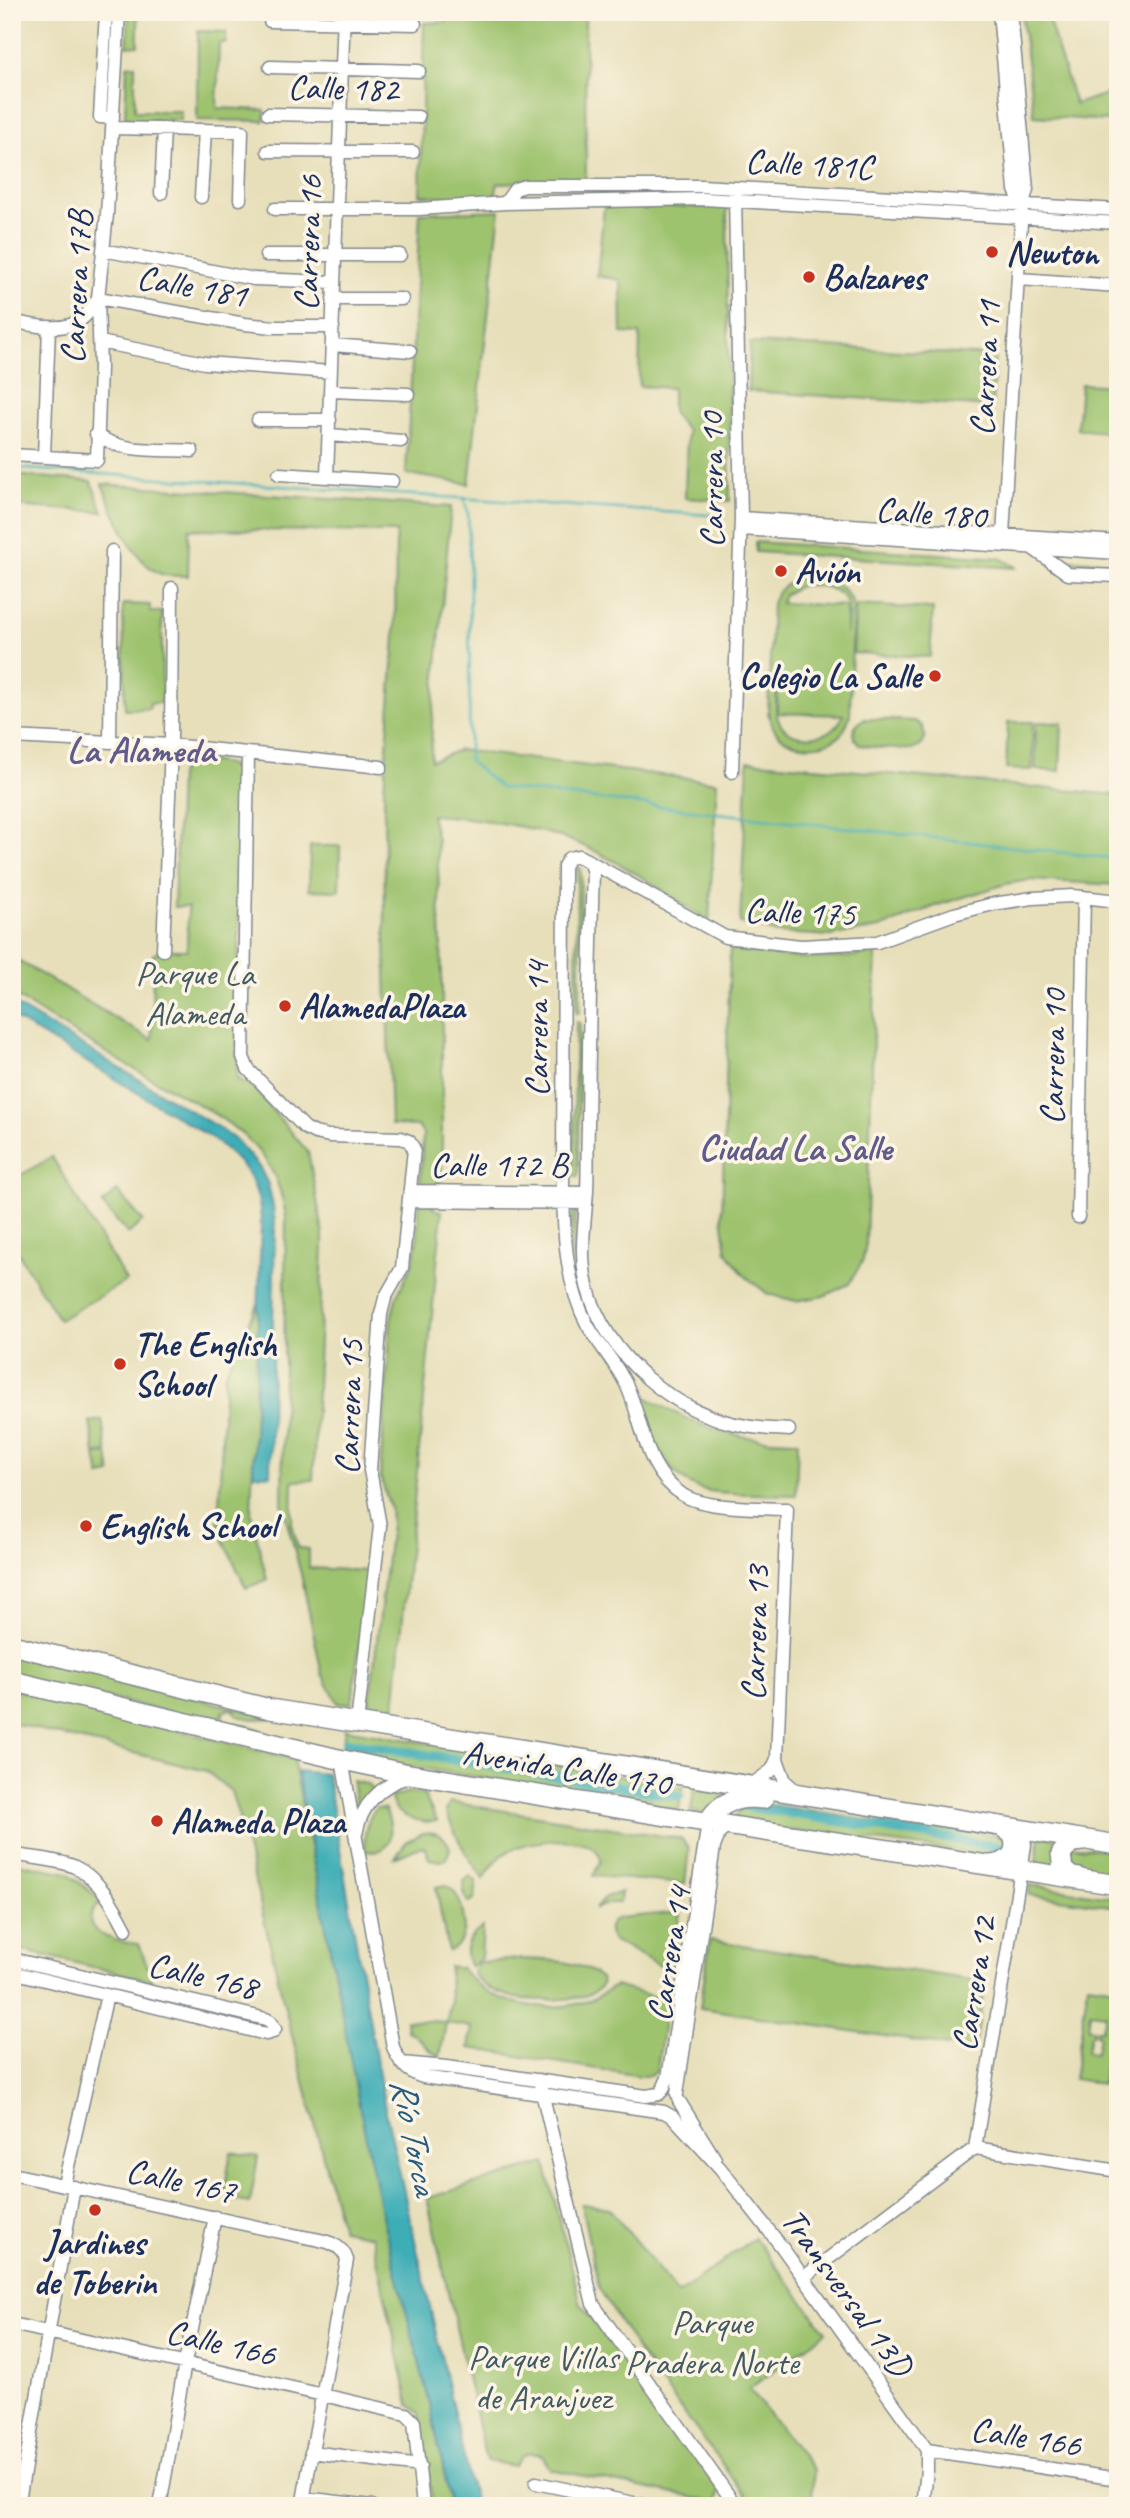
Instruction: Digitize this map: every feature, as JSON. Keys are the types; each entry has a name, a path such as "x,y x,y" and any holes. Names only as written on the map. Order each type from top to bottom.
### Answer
{"main road":[{"name":"Avenida Calle 170","path":"12,1645 246,1704 1118,1845"},
{"name":"Avenida Calle 170","path":"12,1681 342,1760 418,1775 1118,1885"},
{"path":"718,1824 713,1814 722,1805 747,1797 798,1804 883,1807"},
{"path":"986,1865 1004,1863 1014,1853 1015,1840 1007,1829 1001,1826"},
{"path":"1088,1881 1067,1874 1060,1859 1067,1844 1077,1840 1089,1841"}],"street":[{"path":"106,12 110,57"},
{"path":"119,12 100,117 113,123 164,129 242,131 240,198"},
{"name":"Carrera 11","path":"999,12 1015,190 1022,211"},
{"name":"Carrera 11","path":"1003,535 1022,211 1027,190 1011,12"},
{"path":"270,21 344,17 415,24"},
{"name":"Carrera 16","path":"327,476 344,17"},
{"path":"270,67 419,71"},
{"name":"Calle 182","path":"268,114 418,117"},
{"name":"Carrera 17B","path":"44,456 97,460 100,342 98,298 113,123"},
{"path":"160,193 164,129"},
{"path":"201,197 205,130"},
{"path":"268,151 413,152"},
{"name":"Calle 181C","path":"275,209 419,209 735,194 1022,211 1118,223"},
{"name":"Carrera 10","path":"732,772 741,523 735,194"},
{"name":"Calle 181C","path":"1022,211 1118,210"},
{"path":"103,250 254,279 334,282"},
{"path":"266,255 400,255"},
{"path":"1019,279 1118,286"},
{"name":"Calle 181","path":"12,321 49,327 74,324 84,317 98,298 245,324 333,327"},
{"path":"333,299 402,299"},
{"path":"12,455 44,456 49,327"},
{"path":"100,342 205,363 331,372"},
{"path":"332,345 410,351"},
{"path":"331,391 408,394"},
{"path":"258,420 330,420"},
{"path":"96,434 105,441 125,447 192,451"},
{"path":"330,435 401,441"},
{"path":"279,474 393,481"},
{"name":"Calle 180","path":"741,523 1118,542"},
{"name":"Calle 180","path":"741,523 1118,553"},
{"path":"1032,548 1068,574 1118,576"},
{"path":"110,742 112,551"},
{"path":"163,950 171,746 172,588"},
{"path":"12,737 171,746 382,767"},
{"name":"Carrera 15","path":"248,754 243,1057 248,1069 305,1128 314,1133 329,1136 401,1138 409,1141 414,1149 402,1268 385,1298 381,1314 370,1470 380,1526 357,1723"},
{"path":"579,856 589,862 593,873 586,1198 582,1247 587,1286 605,1326 623,1352 663,1392 702,1413 744,1426 789,1430"},
{"name":"Carrera 14","path":"579,856 569,858 564,866 564,1246 587,1325 626,1384"},
{"name":"Calle 175","path":"579,856 724,937 801,946 877,942 915,926 993,904 1032,898 1084,897 1118,901"},
{"name":"Carrera 10","path":"1078,1217 1084,897"},
{"name":"Calle 172 B","path":"411,1196 586,1198"},
{"path":"623,1352 626,1384"},
{"name":"Carrera 13","path":"626,1384 655,1464 682,1495 701,1503 787,1510 777,1759"},
{"path":"749,1786 772,1770 777,1759"},
{"path":"777,1759 785,1781 800,1794"},
{"path":"342,1760 393,2047 401,2063 411,2073 423,2077 646,2096 669,2090 678,2098 720,2168"},
{"path":"356,1845 360,1820 373,1798 397,1781 418,1775"},
{"name":"Carrera 14","path":"660,2092 668,2078 718,1824"},
{"name":"Carrera 14","path":"678,2098 714,1847 719,1834 718,1824"},
{"name":"Carrera 12","path":"975,2148 1025,1845 1022,1830"},
{"path":"12,1854 72,1866 94,1880 112,1902 126,1929"},
{"name":"Calle 168","path":"12,1959 266,2019 275,2028 273,2032 266,2034 12,1972"},
{"path":"18,2506 48,2332 69,2185 107,1995"},
{"path":"541,2087 664,2112 675,2110 678,2098"},
{"path":"541,2087 593,2305 731,2503"},
{"path":"660,2092 657,2104 687,2130 720,2168"},
{"path":"804,2277 975,2148 1118,2171"},
{"name":"Transversal 13D","path":"720,2168 804,2277 927,2450"},
{"name":"Calle 167","path":"12,2174 338,2246 347,2260 321,2396"},
{"path":"160,2506 185,2362 215,2217"},
{"name":"Calle 166","path":"12,2324 405,2414 414,2423 419,2466"},
{"path":"321,2396 303,2502 372,2506"},
{"path":"923,2506 927,2450"},
{"name":"Calle 166","path":"927,2450 1118,2479"},
{"path":"312,2452 419,2466 423,2506"},
{"path":"536,2483 648,2506"}],"green space":[{"path":"129,12 138,12 138,45 127,46"},
{"path":"447,12 472,12 486,19 510,23 546,12 585,12 586,180 498,183 494,200 420,195 424,23 447,22"},
{"path":"1021,12 1046,12 1075,104 1107,94 1118,94 1118,142 1111,121 1034,116"},
{"path":"198,31 226,32 226,43 219,43 217,108 265,110 264,121 197,120"},
{"path":"135,65 135,111 181,111 181,120 129,120 125,116 127,66"},
{"path":"604,207 727,207 730,501 685,498 687,431 672,412 672,388 639,386 640,334 622,333 621,280 597,276"},
{"path":"500,210 469,484 406,474 420,213"},
{"path":"750,343 995,356 992,407 748,391"},
{"path":"1081,384 1118,386 1118,433 1077,429"},
{"path":"12,475 91,481 103,512 12,506"},
{"path":"102,484 451,507 431,761 459,750 717,782 709,921 632,871 584,846 509,824 431,815 437,840 442,975 442,1178 439,1184 434,1186 432,1205 436,1210 442,1211 394,1710 369,1706 391,1525 390,1507 380,1476 391,1319 396,1298 413,1263 417,1241 423,1134 418,1126 391,1125 385,941 384,790 395,636 396,532 189,529 188,576 164,575 151,568 133,548"},
{"path":"755,542 1000,558 1017,568 756,552"},
{"path":"1056,559 1118,563 1118,571 1068,570"},
{"path":"813,577 833,582 847,593 853,605 850,715 838,737 829,742 808,746 786,741 781,737 772,726 768,712 772,603 779,591 793,581","holes":["802,585 822,587 841,594 845,599 848,609 846,635 846,606 781,603 784,595","777,713 843,715 839,723 823,734 804,736 786,730"]},
{"path":"123,604 150,605 150,612 162,612 162,703 150,703 149,709 125,709"},
{"path":"856,605 933,609 930,657 853,653"},
{"path":"866,719 915,721 922,726 925,737 923,743 919,747 908,749 860,745 854,738 854,728"},
{"path":"1008,722 1033,722 1032,770 1006,769"},
{"path":"1036,722 1062,723 1060,771 1035,770"},
{"name":"Parque La Alameda","path":"192,761 226,764 241,774 237,1079 252,1086 308,1152 323,1232 313,1480 293,1481 292,1523 298,1548 309,1549 309,1568 368,1571 352,1703 338,1703 322,1674 301,1574 282,1503 286,1217 274,1176 261,1154 249,1141 220,1118 108,1054 12,994 12,957 152,1040 153,954 161,950 187,950 188,907 174,907 179,776 183,765"},
{"path":"748,761 1118,795 1118,885 1030,880 1006,884 938,905 880,928 830,936 778,933 740,923"},
{"path":"310,846 340,846 339,891 309,890"},
{"path":"577,868 581,868 580,1013 576,1013"},
{"path":"730,949 803,958 876,953 866,1243 863,1260 849,1284 824,1296 796,1301 768,1294 744,1275 727,1252 722,1217"},
{"path":"576,1022 580,1023 578,1176 573,1176"},
{"path":"52,1157 126,1281 59,1320 12,1243 12,1180"},
{"path":"117,1191 143,1221 128,1234 102,1204"},
{"path":"572,1212 576,1212 574,1250 582,1288 618,1355 615,1357 592,1320 576,1280 570,1246"},
{"path":"259,1302 251,1513 267,1580 246,1588 218,1528 225,1373"},
{"path":"643,1395 681,1416 717,1430 755,1438 798,1441 796,1495 709,1491 681,1478 670,1467 655,1440"},
{"path":"102,1420 107,1452 95,1454 90,1422"},
{"path":"108,1453 111,1474 100,1476 96,1456"},
{"path":"12,1651 273,1718 253,1719 238,1716 234,1710 229,1709 223,1712 222,1722 230,1727 12,1676"},
{"path":"12,1689 293,1759 383,2220 431,2409 451,2506 433,2506 419,2413 409,2405 372,2236 342,2230 231,1791 206,1771 12,1723"},
{"path":"236,1723 253,1727 271,1736 231,1727"},
{"path":"345,1729 683,1787 679,1810 341,1755"},
{"path":"352,1781 367,1784 373,1791 357,1810"},
{"path":"694,1789 729,1794 704,1813 691,1812"},
{"path":"409,1792 424,1795 437,1821 416,1820 397,1810 391,1797"},
{"path":"450,1802 681,1839 689,1848 685,1884 593,1876 601,1861 597,1851 575,1841 561,1840 545,1841 509,1851 494,1863 484,1879 453,1830 446,1811"},
{"path":"760,1803 879,1822 920,1823 1000,1836 1008,1841 1001,1857 733,1823 743,1808"},
{"path":"376,1808 385,1809 388,1816 389,1839 382,1849 365,1851 366,1828"},
{"path":"423,1833 436,1834 446,1841 450,1849 446,1859 429,1859 422,1846 395,1858 406,1842"},
{"path":"1040,1836 1061,1840 1057,1871 1035,1868"},
{"path":"1070,1846 1118,1851 1118,1879 1072,1872"},
{"path":"12,1862 68,1873 102,1901 93,1911 90,1920 93,1927 108,1937 139,1944 153,1981 12,1948"},
{"path":"470,1876 476,1881 476,1887 475,1896 470,1903 464,1893 464,1881"},
{"path":"445,1885 458,1898 464,1919 461,1939 456,1947 448,1951 436,1887"},
{"path":"1030,1885 1118,1898 1118,1907 1029,1895"},
{"path":"621,1892 620,1903 609,1903 595,1909 605,1897"},
{"path":"680,1912 672,1972 614,1941 609,1932 611,1923 617,1918"},
{"path":"483,1927 481,1958 470,1967 466,1955 467,1944"},
{"path":"710,1940 985,1982 975,2050 700,2008"},
{"path":"521,1959 574,1964 601,1978 600,1986 593,1993 582,1997 525,1999 492,1990 473,1974 480,1962"},
{"path":"449,1966 461,1968 487,1991 520,2004 556,2007 574,2004 594,1999 615,1986 667,2000 657,2070 650,2076 640,2076 469,2048 472,2027 446,2023 440,2056 435,2054 407,2031 406,2020 447,2022 450,2002"},
{"path":"1088,1984 1117,1988 1110,2027 1118,2029 1118,2046 1108,2045 1102,2084 1074,2079","holes":["1090,2012 1105,2014 1102,2030 1097,2030 1096,2035 1099,2036 1096,2053 1087,2052 1094,2029 1088,2028"]},
{"path":"231,2152 258,2157 250,2203 223,2198"},
{"name":"Parque Villas de Aranjuez","path":"545,2163 581,2304 719,2490 715,2502 550,2469 542,2455 537,2454 526,2454 514,2466 486,2461 427,2198"},
{"name":"Parque Pradera Norte","path":"581,2204 609,2208 678,2294 755,2238 826,2332 749,2389 814,2470 811,2506 753,2506 638,2351 599,2288"},
{"path":"12,2435 21,2437 12,2488"}],"water":[{"path":"12,1003 219,1128 237,1141 260,1168 268,1184 275,1225 270,1475 253,1474 261,1223 257,1196 248,1175 233,1156 212,1138 12,1017"},
{"path":"297,1771 327,1774 384,2103 475,2506 451,2506 431,2409 383,2220"}],"waterway":[{"path":"12,468 724,516"},
{"path":"464,498 468,513 470,577 469,761 501,788 1118,859"},
{"path":"346,1742 680,1796"},
{"path":"746,1806 1007,1848"}],"place":[{"name":"Newton","path":"992,252"},
{"name":"Balzares","path":"809,277"},
{"name":"Avión","path":"781,571"},
{"name":"Colegio La Salle","path":"935,676"},
{"name":"AlamedaPlaza","path":"285,1006"},
{"name":"The English School","path":"120,1364"},
{"name":"English School","path":"86,1526"},
{"name":"Alameda Plaza","path":"157,1821"},
{"name":"Jardines de Toberin","path":"95,2210"}],"district":[{"name":"La Alameda","path":"141,749"},
{"name":"Ciudad La Salle","path":"795,1147"}],"water label":[{"name":"Río Torca","path":"415,2136"}]}
